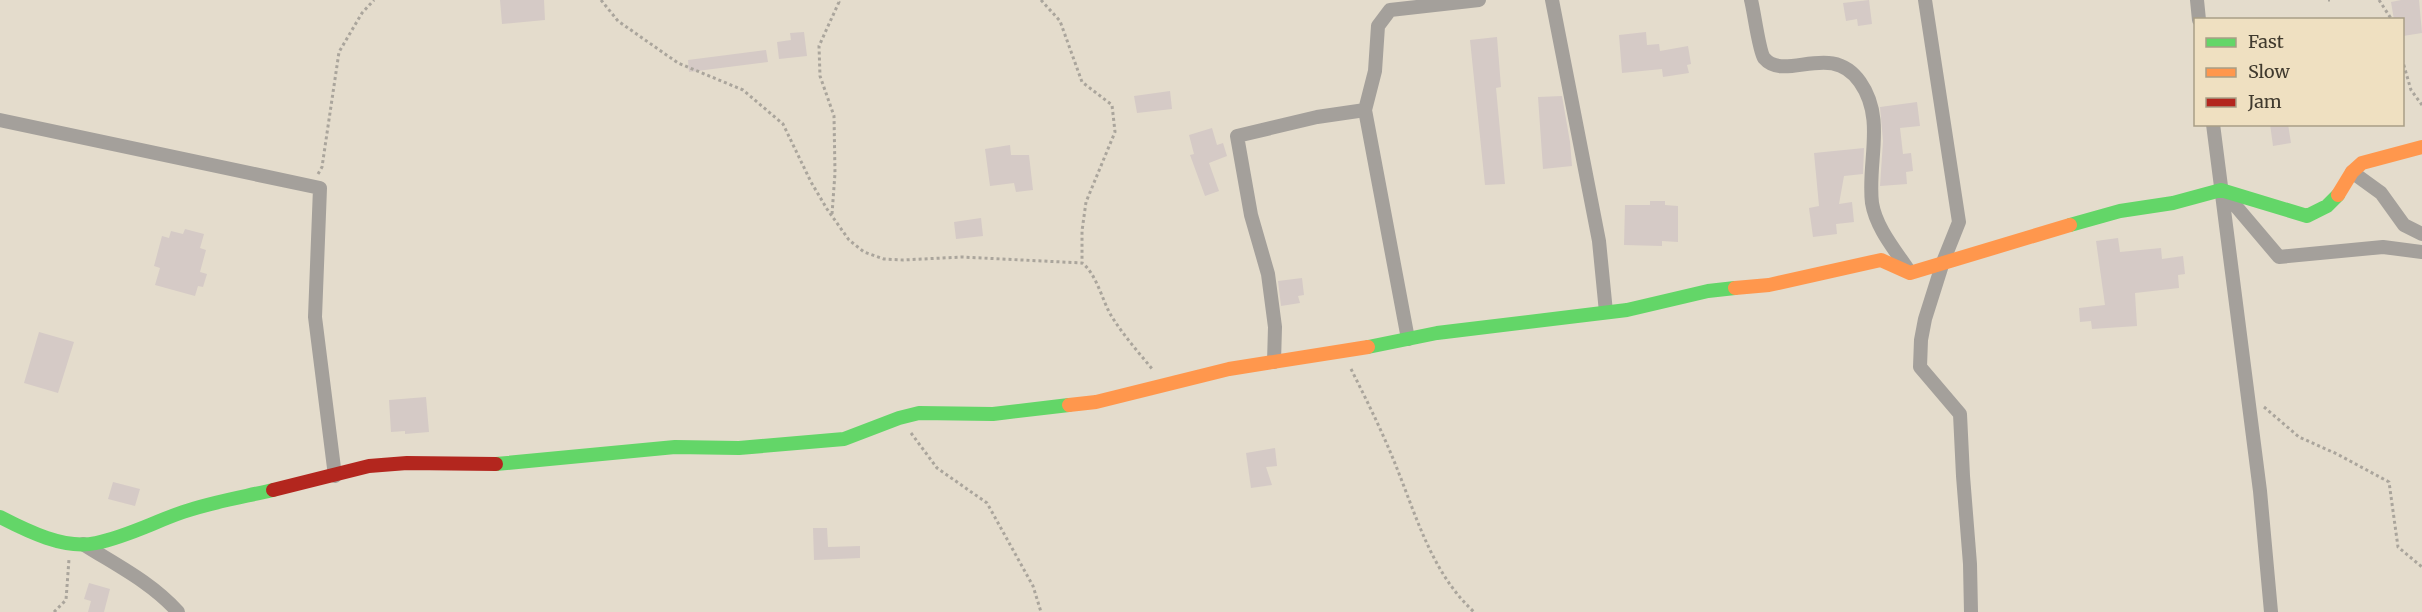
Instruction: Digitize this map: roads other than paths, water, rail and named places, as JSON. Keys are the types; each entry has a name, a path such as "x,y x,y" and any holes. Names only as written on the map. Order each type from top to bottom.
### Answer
{"street":[{"path":"1408,339 1365,111 1375,71 1378,26 1390,10 1479,0"},
{"path":"1552,0 1599,242 1606,312"},
{"path":"1751,0 1762,53 1770,63 1782,66 1834,62 1844,65 1860,81 1870,100 1875,118 1873,205 1882,230 1910,273"},
{"path":"1925,0 1959,222 1924,319 1920,367 1960,414 1971,612"},
{"path":"2197,0 2199,18"},
{"path":"1274,362 1275,327 1268,274 1251,215 1237,136 1317,117 1365,111"},
{"path":"0,120 321,188 315,317 335,476"},
{"path":"2213,126 2260,491 2271,612"},
{"path":"2,519 26,531 59,542 94,544 145,528 184,512 369,466 407,463 501,464 675,447 740,448 812,442 844,439 899,418 919,413 993,414 1096,402 1229,369 1342,352 1437,333 1606,312 1708,291 1769,285 1881,260 1910,273 2120,211 2173,203 2221,190 2307,216 2327,206 2340,193 2352,172 2362,163 2422,147"},
{"path":"2352,172 2381,193 2404,225 2422,234"},
{"path":"2221,190 2279,257 2383,247 2422,252"},
{"path":"81,543 144,581 163,595 178,612"}]}
